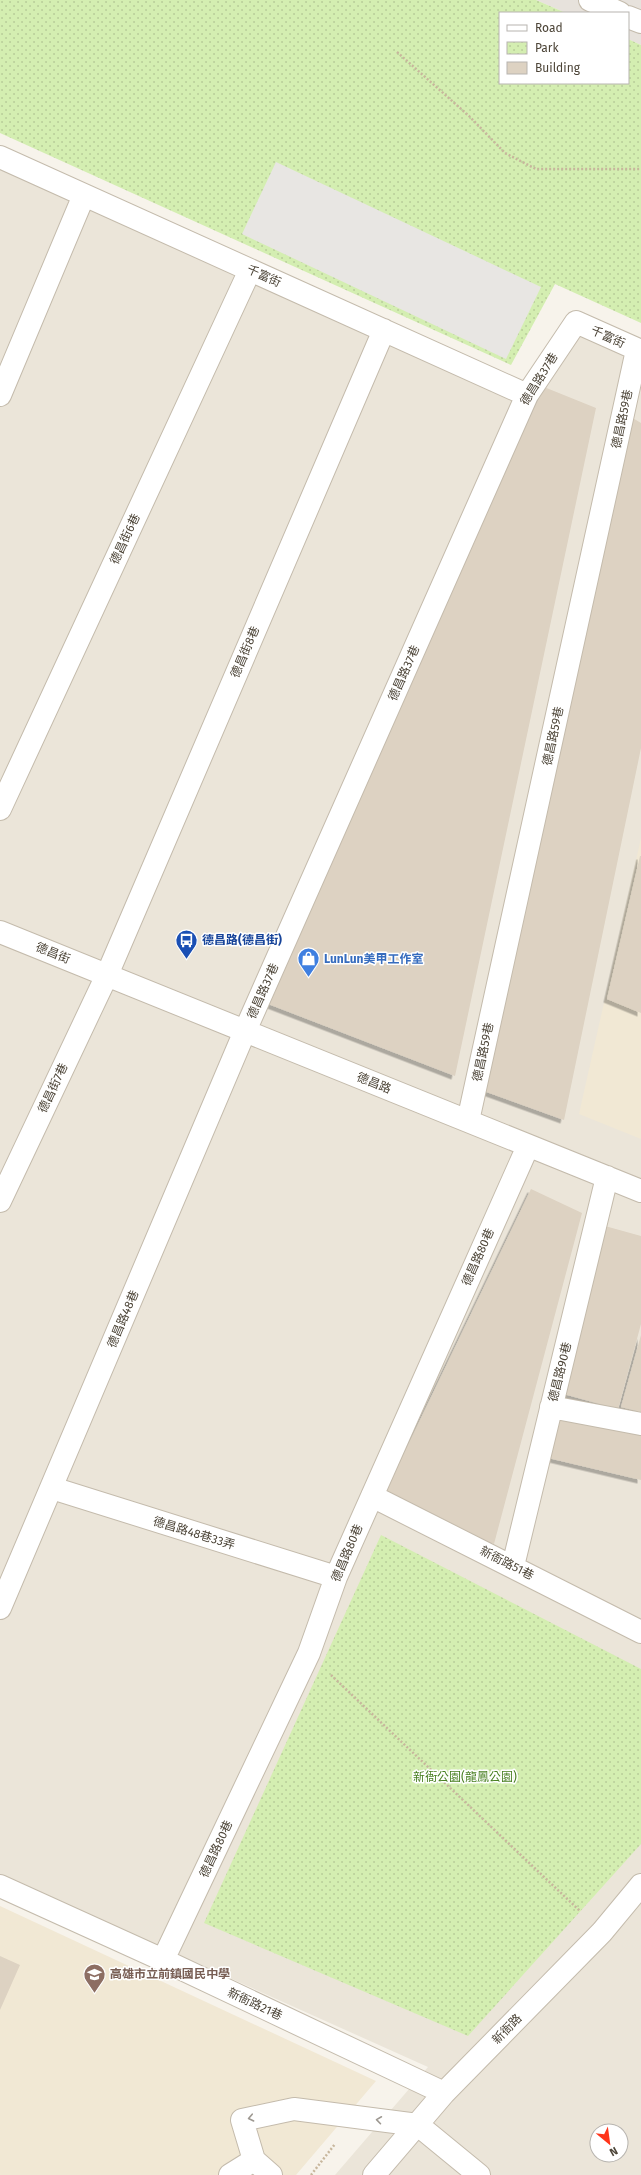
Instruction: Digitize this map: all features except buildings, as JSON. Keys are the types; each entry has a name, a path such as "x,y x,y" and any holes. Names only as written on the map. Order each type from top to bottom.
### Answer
{"street":[{"path":"590,0 618,12"},
{"path":"629,17 641,22"},
{"name":"千富街","path":"0,157 527,395"},
{"path":"0,395 84,194"},
{"name":"德昌街6巷","path":"0,809 250,270"},
{"name":"千富街","path":"576,322 639,351"},
{"name":"德昌路37巷","path":"245,1031 527,395 576,322"},
{"name":"德昌街8巷","path":"107,975 384,330"},
{"name":"德昌路59巷","path":"468,1121 639,351"},
{"name":"德昌街","path":"0,932 107,975"},
{"name":"德昌路","path":"107,975 641,1191"},
{"name":"德昌街7巷","path":"0,1201 107,975"},
{"name":"德昌路48巷","path":"0,1608 245,1031"},
{"name":"德昌路80巷","path":"163,1960 309,1653 336,1577 528,1146"},
{"name":"德昌路90巷","path":"512,1566 606,1177"},
{"path":"551,1406 641,1424"},
{"name":"德昌路48巷33弄","path":"52,1488 336,1577"},
{"name":"新衙路51巷","path":"372,1496 641,1632"},
{"name":"新衙路","path":"374,2175 444,2093 602,1932 634,1908 641,1885"},
{"name":"新衙路21巷","path":"0,1886 163,1960 444,2093"},
{"path":"271,2175 254,2160 242,2120 294,2109 418,2125 479,2175"},
{"path":"230,2175 254,2160"}],"path":[{"path":"397,52 469,116 505,153 536,169 641,169"},
{"path":"309,1653 602,1932"},
{"path":"311,2175 335,2144"}],"shaded area":[{"path":"536,0 641,0 641,45 629,39 629,12 564,12"},
{"path":"0,157 527,395 576,322 641,353 641,2175 335,2175 428,2067 0,1875"},
{"path":"276,162 541,287 506,359 242,234"},
{"path":"641,838 641,1139 579,1114"},
{"name":"高雄市立前鎮國民中學","path":"0,1906 376,2081 296,2175 0,2175"}],"green space":[{"path":"0,0 536,0 564,12 499,12 499,84 629,84 629,39 641,45 641,323 555,284 511,365 0,133"},
{"name":"新衙公園(龍鳳公園)","path":"381,1535 641,1669 641,1844 468,2036 204,1923"}],"place":[{"name":"德昌路(德昌街)","path":"186,960"},
{"name":"LunLun美甲工作室","path":"309,978"},
{"name":"高雄市立前鎮國民中學","path":"94,1994"}]}
